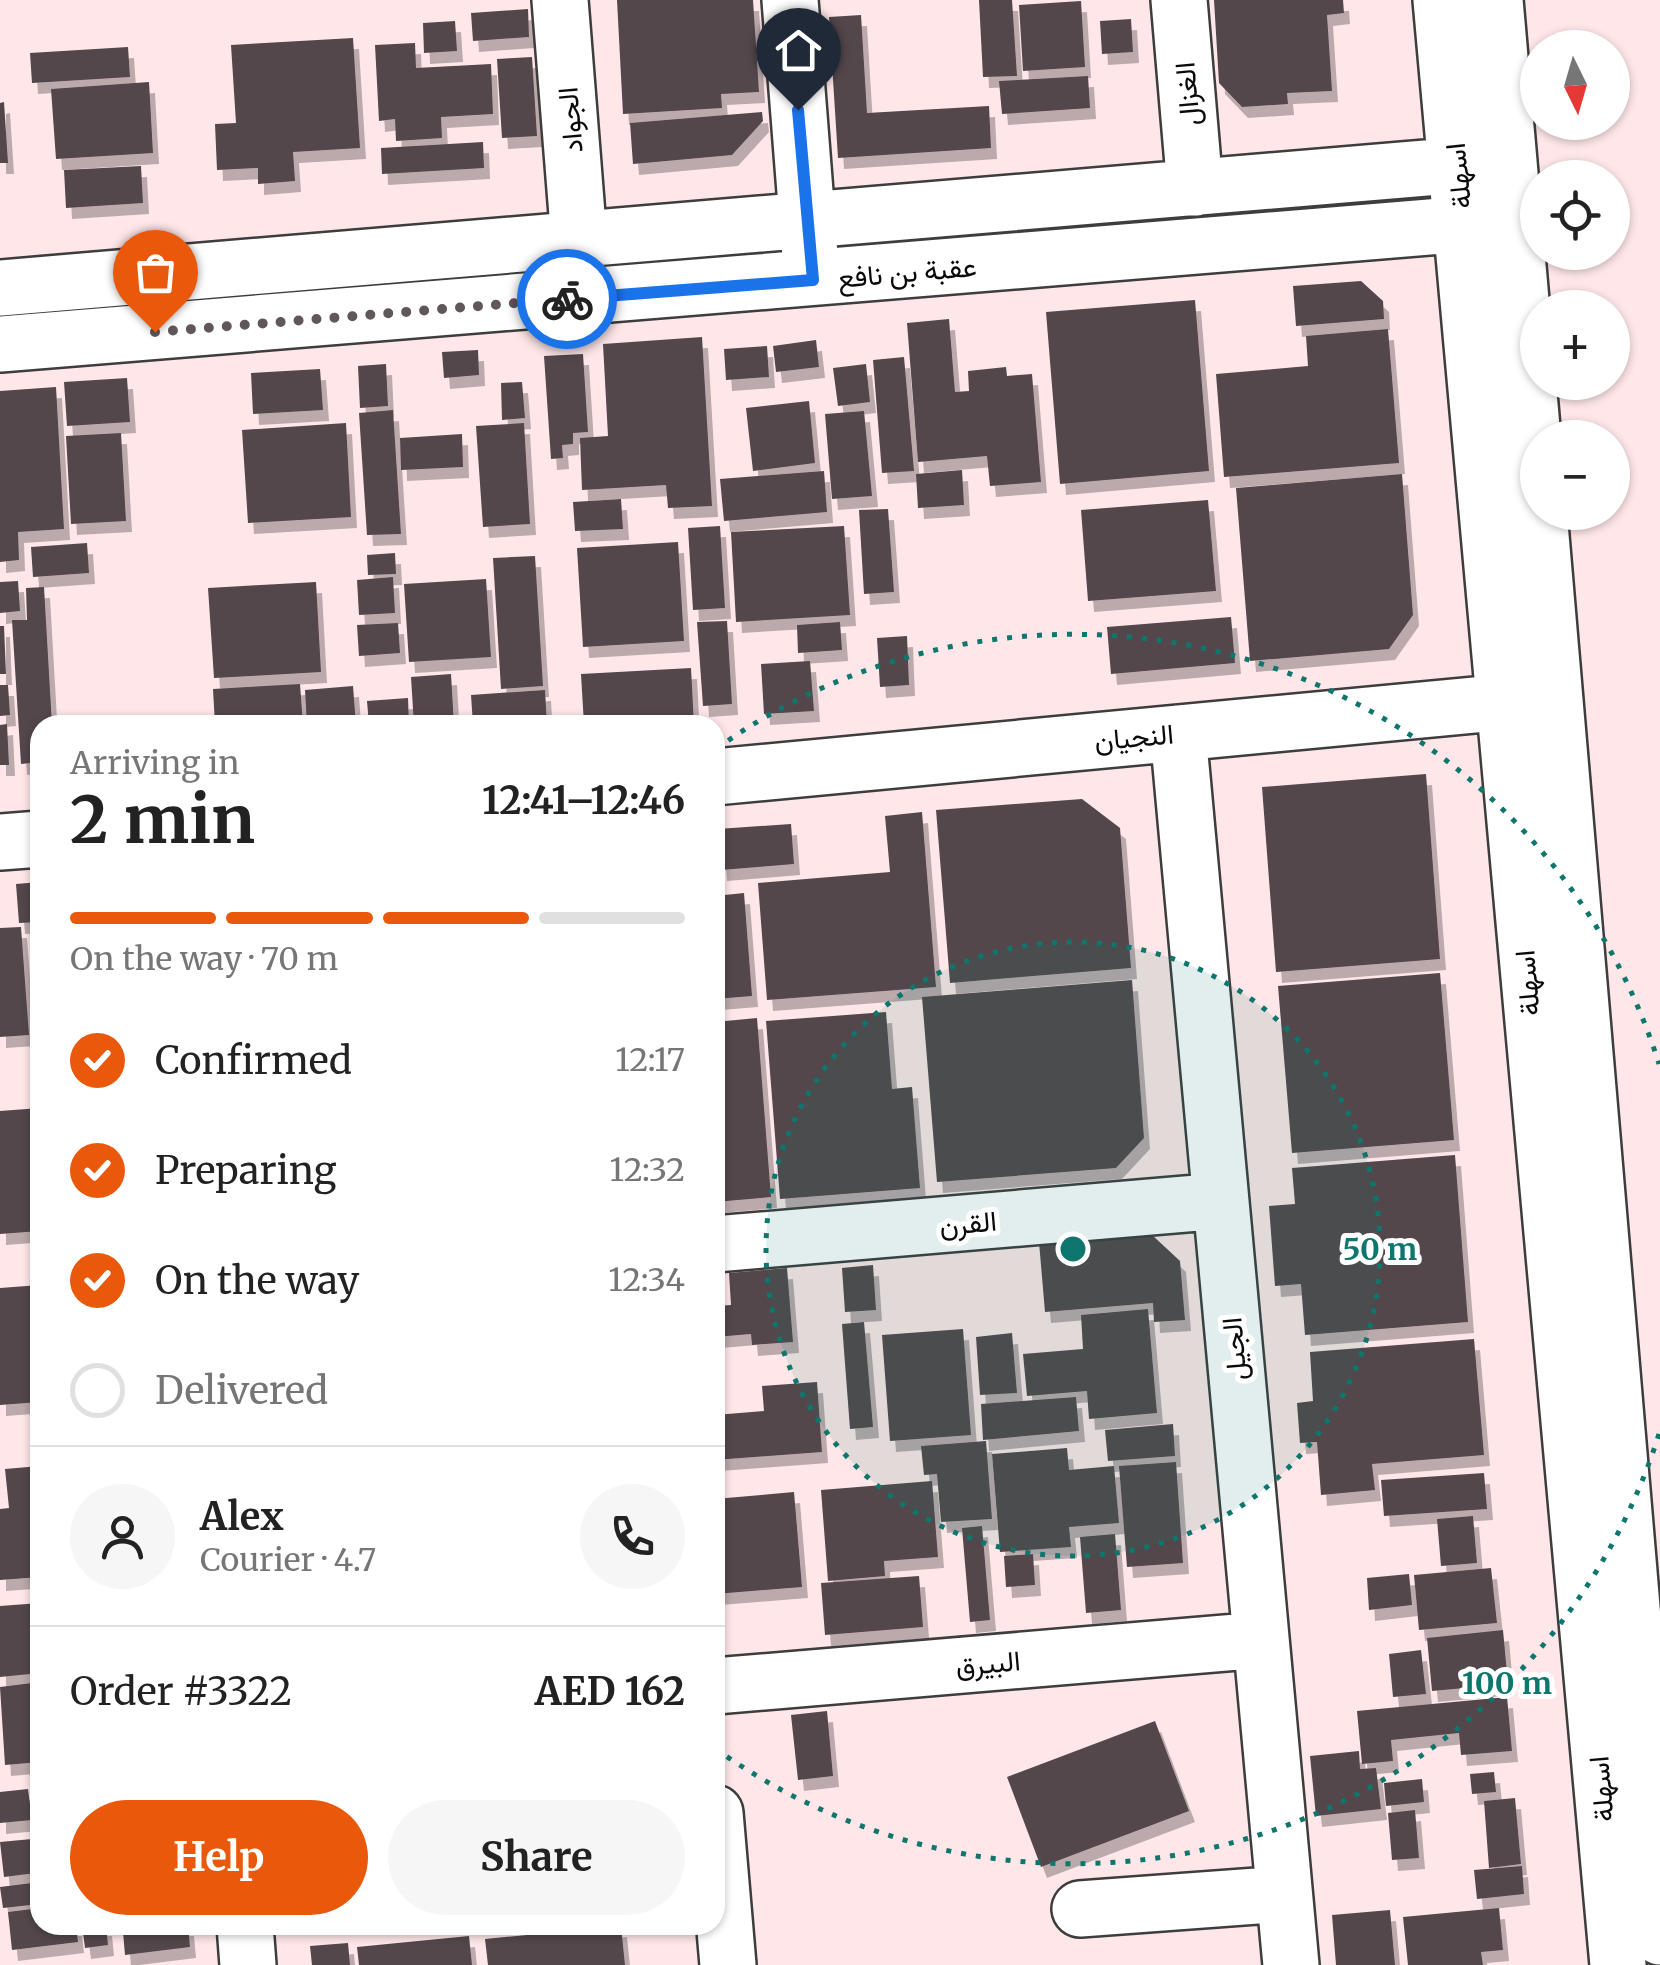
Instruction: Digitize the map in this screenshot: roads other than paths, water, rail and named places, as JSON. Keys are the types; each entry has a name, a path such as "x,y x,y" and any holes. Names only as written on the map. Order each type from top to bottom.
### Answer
{"street":[{"name":"الجواد","path":"560,0 579,240"},
{"path":"790,0 805,220 813,280"},
{"name":"الغزال","path":"1179,0 1196,188"},
{"name":"اسهلة","path":"1442,0 1483,162 1489,221 1618,1965"},
{"name":"اسهلة","path":"1483,162 1495,0"},
{"path":"0,288 1483,162"},
{"name":"اسهلة","path":"1489,221 1524,420"},
{"name":"عقبة بن نافع","path":"0,344 813,280 1489,221"},
{"name":"اسهلة","path":"1538,530 1527,700 1660,1937"},
{"name":"النجيان","path":"725,776 1527,700"},
{"name":"الجيل","path":"1178,733 1291,1965"},
{"path":"0,842 30,840"},
{"name":"القرن","path":"725,1243 1221,1201"},
{"name":"البيرق","path":"725,1685 1261,1640"},
{"path":"1080,1910 1284,1894"},
{"path":"725,1930 728,1965"},
{"path":"245,1935 248,1965"}]}
